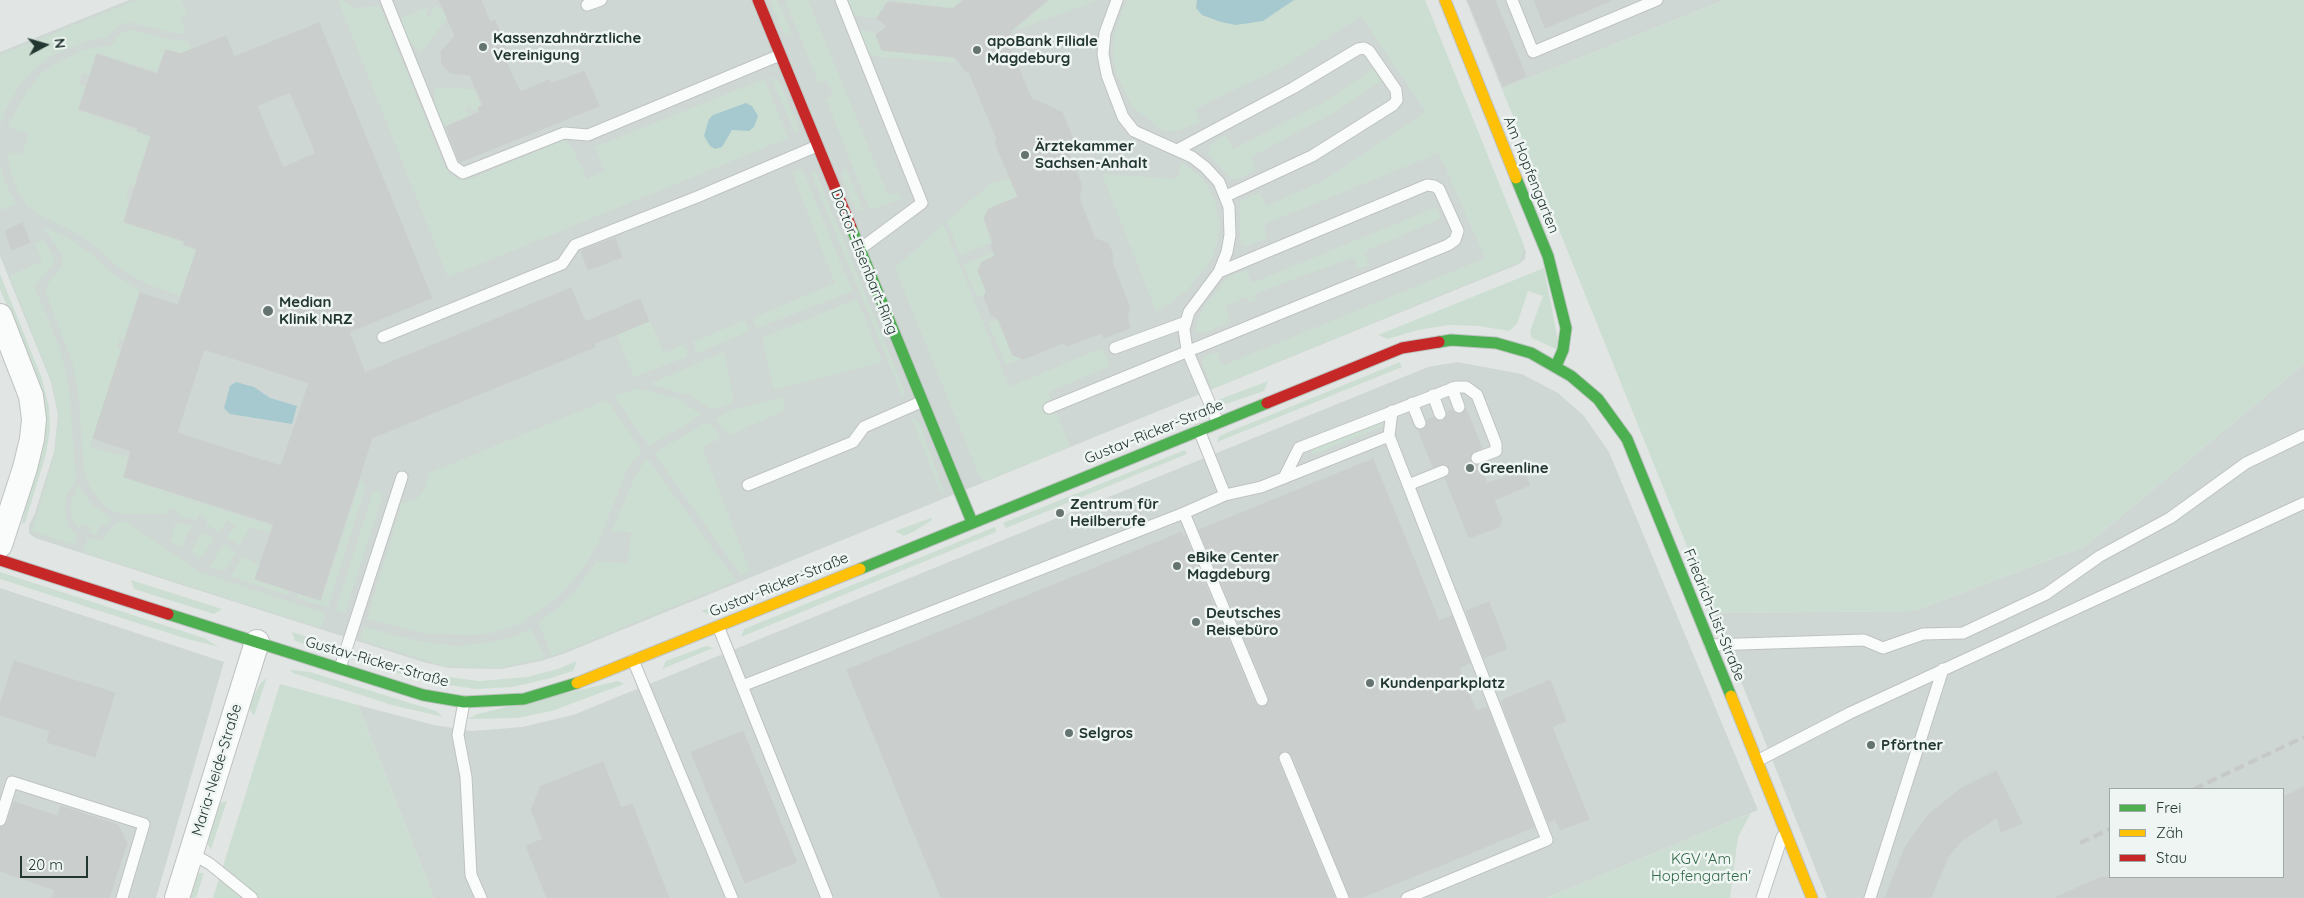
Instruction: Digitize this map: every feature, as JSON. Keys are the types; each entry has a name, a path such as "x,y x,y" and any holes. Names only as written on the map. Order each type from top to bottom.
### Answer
{"street":[{"name":"Doctor-Eisenbart-Ring","path":"758,0 858,250 972,522"},
{"name":"Am Hopfengarten","path":"1445,0 1548,256 1566,328 1563,350 1556,366"},
{"path":"0,316 31,396 34,419 32,440 25,468 0,545"},
{"name":"Gustav-Ricker-Straße","path":"0,560 423,695 464,702 505,701 540,695 565,688 1402,348 1428,342 1461,339 1486,341 1514,347 1556,366"},
{"name":"Friedrich-List-Straße","path":"1556,366 1592,392 1611,414 1627,439 1812,898"},
{"name":"Maria-Neide-Straße","path":"177,898 257,642"}],"lane":[{"path":"386,0 453,166 464,173 564,133 588,135 780,55"},
{"path":"587,5 601,0"},
{"path":"841,0 922,203 858,250"},
{"path":"1117,0 1104,38 1103,54 1105,70 1114,99 1127,124 1150,143 1177,150 1196,159 1213,174 1226,196 1230,218 1227,252 1218,272 1191,310 1184,334 1188,352 1218,423"},
{"path":"1512,0 1533,52 1657,0"},
{"path":"1177,150 1293,88 1358,49 1366,48 1370,51 1396,90 1397,100 1393,105 1312,156 1226,196"},
{"path":"384,337 562,264 575,245 697,197 817,146"},
{"path":"1049,408 1448,245 1455,240 1458,231 1439,189 1427,185 1218,272"},
{"path":"1115,348 1186,322"},
{"path":"1452,388 1459,407"},
{"path":"1284,478 1299,448 1452,388 1466,388 1473,391 1479,398 1497,446 1496,450 1478,455"},
{"path":"1433,395 1440,414"},
{"path":"748,485 853,442 864,427 922,402"},
{"path":"1412,403 1420,423"},
{"path":"1392,411 1388,436 1547,840 1407,898"},
{"path":"1199,430 1226,495"},
{"path":"1710,645 1864,640 1880,648 1923,634 1963,633 2046,594 2100,556 2170,518 2246,464 2304,434"},
{"path":"742,686 1226,495 1261,487 1388,436"},
{"path":"1408,485 1440,470"},
{"path":"340,669 402,477"},
{"path":"1757,761 1850,713 2304,502"},
{"path":"1184,513 1262,700"},
{"path":"718,626 827,898"},
{"path":"633,660 732,898"},
{"path":"1870,898 1944,669"},
{"path":"464,702 458,735 466,776 471,875 481,898"},
{"path":"1286,758 1343,898"},
{"path":"0,820 12,782 144,824 122,898"},
{"path":"1762,898 1784,830"},
{"path":"191,853 210,864 252,898"}],"shaded area":[{"path":"129,0 1423,0 1526,252 1525,259 1519,264 563,654 541,661 501,669 449,668 423,662 35,538 29,533 29,525 35,513 54,452 58,415 51,382 0,256 0,52"},
{"path":"1466,0 1725,0 1502,89"},
{"path":"1457,362 1522,374 1558,393 1584,416 1609,452 1758,810 1547,898 434,898 358,705 434,725 472,731 522,727 573,715 1428,367"},
{"path":"2304,364 2304,898 1827,898 1714,613 1914,611 2085,546"},
{"path":"0,588 224,662 156,898 0,898"}],"green space":[{"path":"137,0 181,0 187,15 180,18 186,34 128,22 119,25 107,37 87,41 55,54 37,66 21,83 6,108 0,126 0,55"},
{"path":"338,0 342,0 356,8 380,6 445,167 452,176 458,179 468,180 564,140 571,146 587,179 605,171 595,147 764,79 788,138 448,277"},
{"path":"770,0 777,0 793,37 783,32"},
{"path":"785,0 808,0 888,195 899,193 901,199 870,210 826,99 833,96 827,80 819,83"},
{"path":"848,0 888,0 876,18 855,16"},
{"path":"888,0 962,0 952,8"},
{"path":"1050,0 1099,0 1013,31"},
{"path":"1127,0 1425,0 1524,245 1520,262 1212,389 1202,362 1204,357 1217,352 1222,366 1485,258 1439,153 1264,224 1267,238 1247,246 1242,245 1240,240 1240,204 1242,200 1259,193 1267,206 1323,181 1426,112 1361,16 1289,63 1195,109 1200,122 1178,131 1163,131 1132,106 1116,73 1113,55 1114,35"},
{"path":"1725,0 2304,0 2304,364 2085,546 1914,611 1714,613 1502,89"},
{"path":"429,6 426,16 430,17 434,7 437,6 438,9 442,8 447,19 420,53 408,40 399,19"},
{"path":"859,29 875,33 882,51 954,58 954,63 871,56"},
{"path":"130,30 168,39 188,41 192,51 191,56 165,49 157,72 96,53 89,75 82,73 79,85 85,86 78,110 210,157 201,184 141,165 134,186 130,185 126,197 130,198 123,222 183,242 182,245 256,268 246,296 187,276 180,296 145,283 121,269 84,237 28,207 18,191 11,173 7,152 22,155 29,134 8,127 28,89 42,73 57,63 81,51 111,45 122,33"},
{"path":"1373,69 1381,81 1340,109 1251,157 1256,170 1237,179 1231,179 1208,154 1210,146 1216,140 1226,135 1233,149 1321,104"},
{"path":"771,77 779,81 799,129 796,135"},
{"path":"435,88 474,89 481,105 477,108 477,111 467,107 465,111 469,113 468,116 442,127 434,101"},
{"path":"1182,163 1202,178 1214,198 1219,221 1217,244 1210,262 1188,289 1171,303 1156,311 1102,174 1177,179"},
{"path":"0,164 4,180 16,205 0,210"},
{"path":"845,166 864,212 855,209 842,177"},
{"path":"802,169 852,291 757,328 753,318 835,283 792,172"},
{"path":"810,170 816,173 904,390 903,398"},
{"path":"1009,178 1019,196 988,208 984,218 991,243 960,255 947,221 990,184"},
{"path":"1437,207 1441,218 1364,252 1369,265 1358,269 1354,257 1254,294 1256,300 1249,302 1246,297 1225,306 1230,322 1204,333 1196,333 1198,320 1208,301 1230,276 1246,270 1252,283"},
{"path":"943,224 1009,387 1102,348 1110,366 1048,392 1070,447 985,481 979,475 895,268"},
{"path":"43,227 72,240 114,275 140,290 124,339 120,338 117,347 121,349 90,447 128,457 123,477 272,526 269,532 250,527 240,545 227,538 235,526 227,520 219,532 206,524 207,518 200,515 196,520 177,515 179,511 169,508 167,514 121,514 106,507 92,491 84,471 79,398 73,364 46,293 47,285 62,267 63,255"},
{"path":"43,239 54,258 54,263 35,288 60,349 69,389 76,480 67,494 65,508 69,528 78,534 74,545 32,531 54,457 59,416 52,383 10,276 42,261 35,244"},
{"path":"993,252 994,256 981,262 978,271 986,291 977,297 963,265"},
{"path":"1544,268 1560,351 1532,338 1530,331 1543,296 1528,291 1517,324 1509,331 1479,326 1449,325 1418,330 1388,339 1378,335"},
{"path":"0,274 41,376 49,407 50,428 46,454 25,523 22,524 44,407 40,387 0,289"},
{"path":"857,299 882,362 774,390 762,338"},
{"path":"998,319 1012,356 1022,359 1006,365 988,323"},
{"path":"745,320 750,331 697,353 693,342"},
{"path":"650,321 664,353 683,345 688,350 686,357 634,377 617,335"},
{"path":"724,352 734,402 712,410 689,395 650,384"},
{"path":"1400,362 1402,367 1217,442 1219,436"},
{"path":"1268,381 1264,391 1226,404 1218,400"},
{"path":"639,388 680,400 702,415 649,446 614,396"},
{"path":"781,397 786,410 729,435 715,419 732,410"},
{"path":"607,400 642,451 634,459 626,472 598,543 584,566 563,593 522,623 492,633 475,635 426,634 367,619 402,503 414,500 420,496 425,488 429,473"},
{"path":"1193,410 1190,419 1160,432 1151,428"},
{"path":"911,417 919,422 944,493 940,490"},
{"path":"1381,421 1383,426 1314,454 1311,452 1312,449"},
{"path":"709,423 721,438 702,447 750,571 741,575 654,453"},
{"path":"1185,450 1187,454 1006,528 1003,523"},
{"path":"647,458 736,581 552,656 538,622 557,609 575,592 596,562 628,563 631,532 612,531 636,474"},
{"path":"361,479 365,488 328,607 297,598 298,594 321,601"},
{"path":"78,485 92,505 111,519 106,526 100,524 96,535 90,533 92,527 82,524 79,529 72,519 71,503"},
{"path":"379,490 382,497 345,613 336,610 373,492"},
{"path":"931,518 932,520 904,536 895,531"},
{"path":"127,522 200,572 326,614 321,628 83,552 88,538 98,540 104,538 115,524"},
{"path":"176,522 192,526 181,547 170,541"},
{"path":"995,527 996,532 741,637 744,629"},
{"path":"202,532 214,538 201,558 191,552"},
{"path":"224,544 236,552 225,571 209,567"},
{"path":"242,556 259,565 255,579 290,591 288,595 231,577"},
{"path":"806,568 804,577 711,615 701,611"},
{"path":"0,572 204,638 219,647 184,638 0,579"},
{"path":"131,580 222,609 214,614 134,589"},
{"path":"364,627 419,641 456,646 492,642 512,637 531,629 545,658 496,668 444,666 360,640"},
{"path":"292,632 334,646 324,650 295,641"},
{"path":"706,646 713,648 662,669 666,661"},
{"path":"356,653 426,674 479,681 527,677 558,669 577,661 573,671 551,678 513,687 476,689 428,682 361,662"},
{"path":"290,670 310,672 436,711 443,717 392,705 293,673"},
{"path":"267,677 254,716 249,708 251,701 260,684"},
{"path":"618,681 624,684 552,711 517,718 468,719 477,714"},
{"path":"280,684 358,705 434,898 213,898"},
{"path":"227,801 211,849 206,842 217,804"},
{"name":"KGV 'Am Hopfengarten'","path":"1751,813 1738,837 1730,898 1547,898"},
{"path":"195,873 204,873 196,898 187,898"}],"water":[{"path":"1197,0 1294,0 1263,21 1236,25 1202,15 1196,8"},
{"path":"746,103 752,106 758,116 754,127 749,131 732,130 722,147 715,149 710,146 704,136 709,119 713,115"},
{"path":"236,382 254,387 270,398 297,406 292,424 230,414 224,408 230,386"}],"building":[{"path":"439,0 481,0 490,22 495,20 510,59 506,61 520,92 549,80 551,84 584,71 599,106 460,162 446,127 480,112 478,108 483,105 470,75 450,73 442,64 441,52 455,36"},
{"path":"964,0 1047,0 1011,31 1010,48 1031,98 1062,112 1074,142 1069,154 1082,186 1079,198 1095,239 1108,243 1111,250 1112,262 1130,308 1127,317 1130,328 1104,338 1101,333 1068,346 1063,343 1024,359 1013,355 998,319 991,315 984,297 986,291 978,271 982,262 995,256 991,246 993,241 984,218 989,209 1018,197 995,143 997,139 969,72 965,71 955,57 882,50 876,35 887,27 877,18 888,2 953,9"},
{"path":"1468,0 1495,0 1526,76 1503,86"},
{"path":"1534,0 1611,0 1611,1 1545,28"},
{"name":"Median Klinik NRZ","path":"319,23 432,298 349,332 365,373 571,288 585,322 640,299 649,321 594,344 595,347 372,438 320,600 255,579 274,524 124,477 131,451 93,438 140,293 178,305 197,249 184,245 185,241 124,222 151,136 137,131 138,128 79,109 97,54 157,74 166,50 180,54 226,36 234,57","holes":["290,92 316,153 283,168 257,106","204,349 309,383 281,466 177,433"]},
{"path":"22,223 30,242 12,250 5,231"},
{"path":"615,238 622,257 588,270 581,251"},
{"path":"1466,409 1482,448 1472,453 1470,460 1473,464 1480,465 1487,484 1523,469 1530,485 1494,500 1502,520 1499,527 1469,538 1445,478 1449,475 1450,468 1444,464 1433,467 1418,430 1426,428 1427,420 1433,417 1438,421 1442,421 1446,418 1447,412 1452,410 1455,413 1461,414"},
{"path":"1373,459 1439,621 1452,616 1470,663 1459,668 1476,711 1487,707 1534,827 1361,898 1350,898 1292,755 1285,751 1279,754 1278,761 1335,898 941,898 847,670 1182,532 1255,703 1258,706 1264,707 1268,704 1269,697 1199,530"},
{"path":"1489,602 1507,649 1484,658 1466,611"},
{"path":"14,661 115,693 95,757 47,742 50,731 0,715 0,705"},
{"path":"1550,680 1566,721 1552,727 1589,819 1560,830 1555,819 1548,822 1501,701"},
{"path":"743,731 797,862 745,883 691,752"},
{"path":"603,762 621,808 632,804 669,898 547,898 526,846 543,839 531,810 541,786"},
{"path":"1996,771 2022,823 2001,832 1997,818 1962,840 1948,857 1931,898 1885,898 1905,847 1928,815 1960,789"},
{"path":"2304,787 2304,898 2054,898 2102,877 2284,878 2284,797"},
{"path":"14,802 58,816 61,806 118,825 127,843 109,898 52,898 55,890 0,871 0,827 7,823"}],"railway":[{"path":"2196,788 2304,737"},
{"path":"2080,843 2109,829"}],"traffic: fast":[{"path":"1516,178 1548,256 1566,328 1563,350 1556,366"},
{"path":"851,227 972,522"},
{"path":"1439,342 1451,340 1496,343 1531,353 1571,376 1598,399 1627,439 1731,696"},
{"path":"860,569 1267,403"},
{"path":"168,614 423,695 464,702 524,699 577,683"}],"traffic: slow":[{"path":"1445,0 1516,178"},
{"path":"577,683 860,569"},
{"path":"1731,696 1812,898"}],"traffic: jam":[{"path":"758,0 851,227"},
{"path":"1267,403 1402,348 1439,342"},
{"path":"0,560 168,614"}],"place":[{"name":"Kassenzahnärztliche Vereinigung","path":"483,47"},
{"name":"apoBank Filiale Magdeburg","path":"977,50"},
{"name":"Ärztekammer Sachsen-Anhalt","path":"1025,155"},
{"name":"Median Klinik NRZ","path":"268,311"},
{"name":"Greenline","path":"1470,468"},
{"name":"Zentrum für Heilberufe","path":"1060,513"},
{"name":"eBike Center Magdeburg","path":"1177,566"},
{"name":"Deutsches Reisebüro","path":"1196,622"},
{"name":"Kundenparkplatz","path":"1370,683"},
{"name":"Selgros","path":"1069,733"},
{"name":"Pförtner","path":"1871,745"}]}
